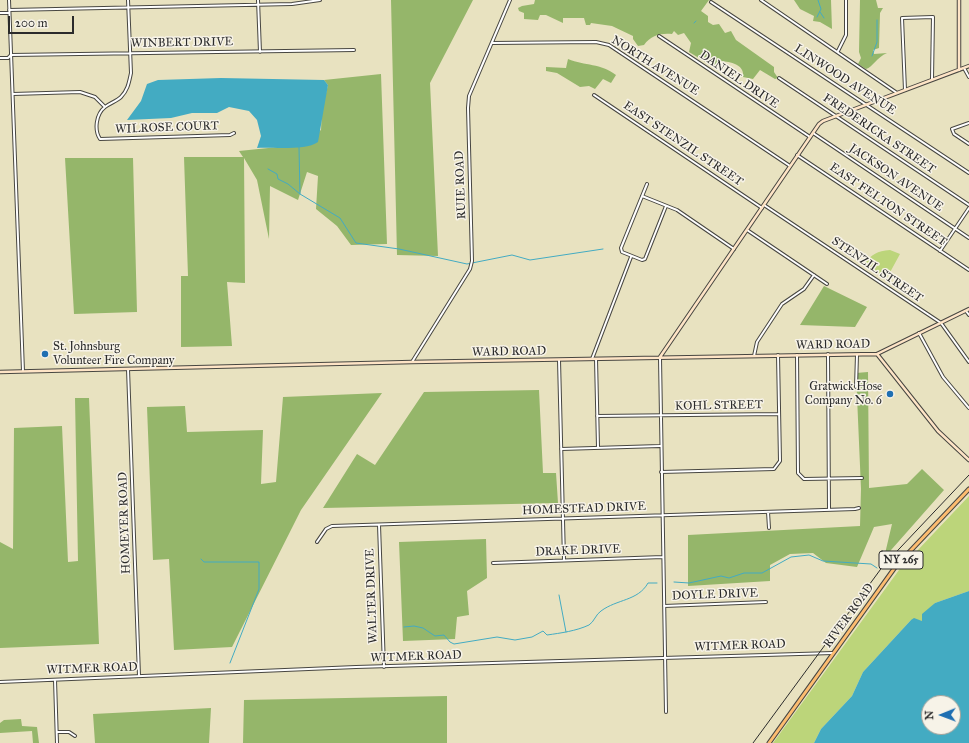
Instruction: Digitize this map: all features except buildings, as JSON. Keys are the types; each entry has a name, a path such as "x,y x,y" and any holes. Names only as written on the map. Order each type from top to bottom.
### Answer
{"main road":[{"path":"958,0 960,70"},
{"path":"660,358 790,166 824,120 969,66"},
{"path":"877,354 968,310"},
{"name":"WARD ROAD","path":"0,372 596,358 877,354 938,431 969,460"},
{"name":"RIVER ROAD","path":"769,743 896,566 969,489"}],"street":[{"path":"9,0 23,371"},
{"path":"13,94 80,92 95,98 105,107 121,98 129,85 131,73 128,0"},
{"path":"258,0 260,52"},
{"path":"9,10 128,6 292,4 320,0"},
{"name":"RUIE ROAD","path":"412,362 470,269 472,261 468,108 469,96 510,0"},
{"path":"761,0 898,93"},
{"path":"838,51 846,36 846,0"},
{"name":"LINWOOD AVENUE","path":"711,2 969,173"},
{"path":"0,14 9,13"},
{"path":"905,90 902,18 933,17 932,79"},
{"name":"DANIEL DRIVE","path":"659,36 810,137"},
{"name":"NORTH AVENUE","path":"492,43 596,42 609,45 790,166"},
{"name":"WINBERT DRIVE","path":"0,58 8,58 11,55 354,50"},
{"path":"964,68 969,77"},
{"name":"FREDERICKA STREET","path":"779,78 969,206"},
{"name":"EAST STENZIL STREET","path":"594,96 762,208"},
{"name":"WILROSE COURT","path":"105,107 97,122 97,134 100,139 230,135 234,133"},
{"path":"969,123 952,129 954,134 969,144"},
{"name":"JACKSON AVENUE","path":"813,133 969,238"},
{"name":"EAST FELTON STREET","path":"798,155 969,270"},
{"path":"647,184 621,248 622,252 631,257 642,260 645,259 666,206"},
{"path":"642,196 677,210 734,249"},
{"name":"STENZIL STREET","path":"764,205 941,323 969,362"},
{"path":"940,251 969,206"},
{"path":"746,230 827,284"},
{"path":"592,359 631,257"},
{"path":"754,356 757,342 782,304 787,299 804,289 814,275"},
{"path":"968,310 969,315"},
{"path":"919,333 943,377 969,408"},
{"path":"828,354 829,510"},
{"path":"856,387 857,354"},
{"path":"797,355 798,473 804,479 862,478"},
{"path":"661,472 774,469 780,461 778,356"},
{"path":"596,358 598,447"},
{"path":"660,358 660,446 666,712"},
{"path":"559,360 564,560"},
{"name":"HOMEYER ROAD","path":"128,369 139,676"},
{"name":"KOHL STREET","path":"597,416 779,414"},
{"path":"561,449 660,446"},
{"name":"HOMESTEAD DRIVE","path":"317,542 326,529 332,526 859,508"},
{"path":"768,512 769,528"},
{"name":"WALTER DRIVE","path":"379,525 384,667"},
{"name":"DRAKE DRIVE","path":"493,563 663,557"},
{"name":"DOYLE DRIVE","path":"664,606 766,602"},
{"name":"WITMER ROAD","path":"0,682 384,667 833,653"},
{"path":"55,680 57,743"},
{"path":"57,732 69,732 75,736"}],"green space":[{"path":"391,0 473,0 430,83 438,256 397,255"},
{"path":"535,0 709,0 701,11 708,16 708,22 713,25 719,24 725,33 731,31 736,40 774,67 774,72 778,78 775,79 760,70 753,79 743,77 742,69 736,64 729,62 721,61 712,66 689,52 691,43 684,33 678,35 674,31 672,34 656,35 644,45 638,46 633,39 633,36 612,26 591,23 590,25 586,25 584,18 563,18 563,23 546,15 540,15 538,20 524,19 524,13 519,11 518,8 534,4"},
{"path":"794,0 831,0 832,29 820,22 813,21 814,16 800,9"},
{"path":"860,0 876,0 878,8 883,8 880,13 879,48 873,50 874,54 887,53 866,69 858,64 861,58 859,52"},
{"path":"568,59 605,68 616,75 611,83 603,79 595,89 589,86 580,87 557,73 546,71 546,67 566,68"},
{"path":"381,74 387,244 351,245 337,226 316,209 318,176 307,172 298,200 270,186 269,239 257,180 244,158 245,283 227,282 232,346 181,347 181,276 188,276 184,157 243,157 239,151 278,147 299,147 321,130 322,109 328,85 324,80"},
{"path":"65,158 133,158 137,312 74,314"},
{"path":"890,250 900,254 888,276 885,277 864,264 875,254"},
{"path":"824,286 867,307 855,327 800,325"},
{"path":"868,372 869,488 907,484 922,469 944,490 884,558 892,524 874,527 857,567 826,563 813,553 790,554 770,565 770,581 688,586 688,535 860,526 861,489 856,373"},
{"path":"539,390 543,473 556,473 558,503 323,508 357,454 375,465 424,392"},
{"path":"382,393 301,510 232,647 174,650 169,559 153,560 147,407 185,406 187,432 263,430 261,484 276,482 283,397"},
{"path":"75,398 89,398 99,644 0,648 0,542 13,549 14,428 62,426 68,562 78,561"},
{"path":"969,496 969,591 935,603 922,621 911,620 863,672 852,696 821,729 814,743 773,743 899,570"},
{"path":"486,539 487,578 467,591 469,615 457,617 455,639 403,641 399,542"},
{"path":"447,696 447,743 243,743 244,700"},
{"path":"211,708 209,743 95,743 93,714"},
{"path":"21,719 22,726 37,727 39,743 33,743 32,731 0,733 0,723 4,720"}],"water":[{"path":"221,78 324,80 328,85 318,142 305,147 297,148 257,148 261,136 257,120 249,111 229,107 217,113 192,113 171,118 127,120 141,101 147,84 158,80"},
{"path":"969,591 969,743 814,743 821,729 852,696 863,672 911,620 914,618 922,621 922,614 935,603"}],"waterway":[{"path":"817,17 821,9 818,0"},
{"path":"820,12 824,18"},
{"path":"872,56 877,42 877,20"},
{"path":"299,147 300,194"},
{"path":"268,169 277,174 278,179 288,184 300,194 340,218 356,243 399,249 467,264 512,255 530,260 603,249"},
{"path":"674,582 689,583 721,576 729,578 744,573 762,573 791,557 809,555 823,561 871,564 877,568"},
{"path":"201,559 204,562 259,562 259,589 230,663"},
{"path":"404,627 414,626 423,628 435,636 444,635 454,644 497,637 515,640 532,637 543,631 547,635 563,633 589,625 599,612 607,607 633,597 644,589 648,583 657,583"},
{"path":"559,595 566,632"}],"railway":[{"path":"753,743 883,566 969,475"}],"place":[{"name":"St. Johnsburg Volunteer Fire Company","path":"45,354"},
{"name":"Gratwick Hose Company No. 6","path":"890,394"}]}
